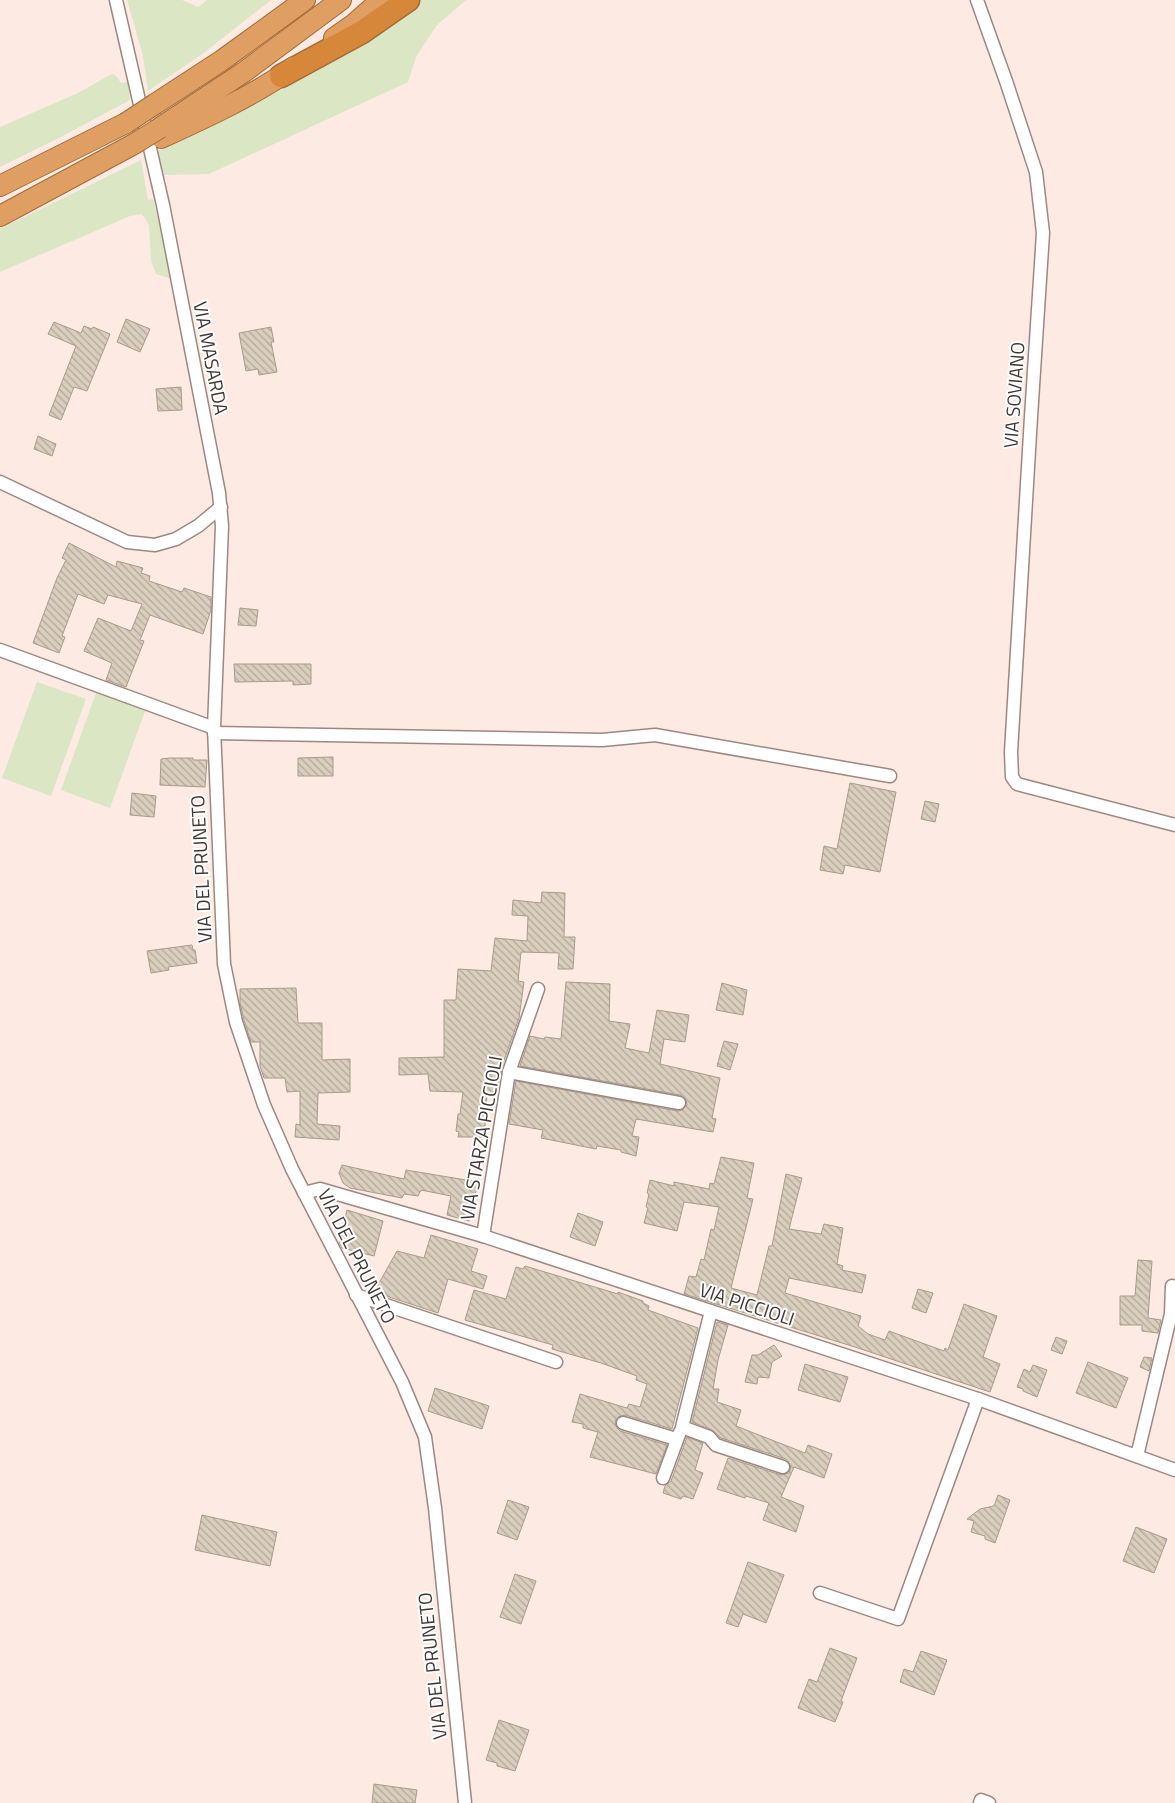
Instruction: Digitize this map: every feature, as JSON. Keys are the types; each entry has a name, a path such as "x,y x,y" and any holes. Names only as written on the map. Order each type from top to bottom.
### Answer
{"highway":[{"path":"0,186 126,123 221,61 305,0"},
{"path":"0,216 160,133 341,0"},
{"path":"281,76 354,24 381,0"},
{"path":"160,133 217,112 362,32 408,0"},
{"path":"0,221 54,203 134,148"}],"street":[{"name":"VIA MASARDA","path":"116,0 162,205 219,493 222,526 214,731"},
{"name":"VIA SOVIANO","path":"977,0 1036,172 1043,233 1030,417 1011,752 1012,777 1017,784 1175,825"},
{"path":"0,482 127,542 155,545 176,539 198,526 220,507"},
{"path":"0,650 214,731 602,740 655,735 890,776"},
{"name":"VIA DEL PRUNETO","path":"214,731 224,964 236,1022 264,1106 304,1194 402,1382 425,1437 435,1508 466,1803"},
{"name":"VIA STARZA PICCIOLI","path":"483,1236 509,1072 538,990"},
{"path":"509,1072 679,1103"},
{"name":"VIA PICCIOLI","path":"304,1194 320,1189 483,1236 978,1399 1175,1470"},
{"path":"1137,1456 1171,1314 1172,1286"},
{"path":"356,1295 556,1362"},
{"path":"663,1478 682,1427 710,1311"},
{"path":"820,1593 898,1619 978,1399"},
{"path":"623,1423 676,1439"},
{"path":"682,1427 709,1437 716,1445 783,1467"},
{"path":"980,1803 981,1800 989,1803"}],"green space":[{"path":"127,0 182,0 198,7 207,0 271,0 205,52 148,91 143,56"},
{"path":"420,0 466,0 437,25 416,57 408,82 209,174 164,175 158,151 227,116 376,32"},
{"path":"112,74 121,83 128,82 130,100 0,167 0,127 78,93"},
{"path":"141,160 148,200 153,199 166,247 172,279 156,274 151,261 149,225 142,214 130,216 0,272 0,229"},
{"path":"37,682 86,699 51,796 2,778"},
{"path":"96,693 145,711 110,808 61,790"}],"building":[{"path":"126,319 150,329 140,352 117,342"},
{"path":"54,322 81,333 84,326 92,329 93,327 110,334 87,391 74,387 61,420 49,415 76,346 48,334"},
{"path":"271,327 274,342 271,342 277,372 259,375 258,369 246,371 239,333"},
{"path":"181,387 182,410 158,411 156,389"},
{"path":"38,436 56,444 52,456 34,449"},
{"path":"69,543 116,567 117,561 143,568 141,573 150,576 149,581 182,592 184,588 211,597 211,610 203,634 150,615 140,640 144,641 126,687 106,680 112,663 84,651 98,618 131,631 142,604 108,595 104,604 78,594 62,636 65,637 59,653 33,643 57,578 66,560 62,558"},
{"path":"240,608 258,610 256,626 238,625"},
{"path":"234,664 311,664 311,684 293,685 293,681 235,682"},
{"path":"333,757 333,776 298,776 298,758"},
{"path":"161,759 207,760 205,787 160,785"},
{"path":"850,783 896,792 880,872 845,865 843,874 820,870 824,846 837,849"},
{"path":"132,793 156,796 154,817 130,815"},
{"path":"925,801 939,804 935,822 921,819"},
{"path":"542,892 565,893 564,937 575,937 573,969 558,969 559,953 521,952 518,981 524,982 519,1018 501,1069 497,1094 487,1093 485,1126 483,1126 482,1137 458,1137 459,1132 456,1131 463,1092 430,1091 428,1074 399,1075 399,1058 444,1057 444,1000 456,1000 458,969 491,971 495,938 527,941 528,916 512,915 513,900 541,903"},
{"path":"192,945 193,950 195,950 197,963 168,967 169,970 151,973 147,951"},
{"path":"566,982 610,984 609,1021 630,1024 625,1048 649,1053 657,1010 689,1015 685,1042 664,1039 660,1064 720,1078 712,1118 716,1119 713,1132 636,1119 632,1136 639,1137 636,1156 621,1152 621,1150 597,1146 596,1149 541,1138 543,1130 509,1124 516,1081 678,1111 687,1105 686,1100 680,1095 520,1066 530,1036 544,1039 545,1037 561,1039"},
{"path":"722,983 747,990 743,1015 716,1010"},
{"path":"296,988 298,1023 322,1023 322,1060 350,1059 350,1092 318,1093 317,1124 340,1126 339,1140 295,1137 296,1124 300,1125 300,1091 287,1092 285,1078 264,1078 260,1066 260,1042 251,1042 244,1020 240,1003 240,989"},
{"path":"724,1041 738,1044 730,1070 717,1066"},
{"path":"721,1157 754,1163 747,1198 753,1199 731,1288 757,1295 769,1246 772,1246 786,1174 802,1178 789,1229 821,1234 824,1224 843,1228 837,1264 843,1266 842,1270 866,1275 862,1293 789,1278 785,1293 861,1316 858,1326 868,1334 885,1340 889,1331 944,1351 945,1348 948,1350 964,1304 997,1316 983,1357 1000,1364 990,1392 858,1348 684,1294 689,1276 696,1277 701,1259 704,1260 711,1229 714,1230 719,1207 684,1202 677,1231 644,1223 648,1208 646,1207 649,1194 647,1193 650,1180 674,1186 674,1182 709,1189 710,1183 714,1184"},
{"path":"342,1165 404,1179 406,1170 478,1182 469,1221 447,1215 451,1196 421,1190 418,1196 404,1194 402,1198 350,1188 343,1183 339,1173"},
{"path":"347,1210 383,1221 374,1256 342,1248 339,1243"},
{"path":"578,1213 603,1222 595,1246 570,1237"},
{"path":"431,1235 478,1249 471,1271 487,1276 483,1289 448,1279 438,1313 374,1292 397,1251 424,1258"},
{"path":"1138,1260 1152,1261 1148,1318 1161,1320 1158,1333 1142,1331 1142,1325 1120,1325 1120,1296 1135,1296"},
{"path":"525,1266 618,1294 618,1292 643,1301 643,1303 649,1306 648,1310 698,1328 672,1429 625,1415 618,1417 615,1421 620,1431 667,1445 656,1474 590,1457 598,1432 583,1428 583,1424 572,1422 580,1394 627,1408 629,1404 640,1407 647,1384 636,1380 637,1376 552,1349 553,1345 465,1320 474,1290 506,1299 516,1267 523,1269"},
{"path":"918,1289 933,1293 926,1313 912,1308"},
{"path":"717,1322 728,1325 718,1360 713,1389 719,1389 717,1402 741,1410 736,1426 805,1453 808,1445 832,1454 824,1478 794,1467 781,1497 804,1506 796,1532 763,1520 769,1503 717,1489 728,1458 781,1475 789,1473 791,1466 786,1459 721,1438 712,1430 692,1422"},
{"path":"1056,1337 1067,1341 1062,1354 1051,1350"},
{"path":"774,1345 782,1356 772,1362 769,1378 758,1377 757,1384 745,1382 752,1355 758,1355"},
{"path":"1144,1357 1152,1358 1149,1371 1140,1367"},
{"path":"1088,1362 1128,1378 1116,1408 1076,1393"},
{"path":"805,1364 848,1377 840,1402 798,1390"},
{"path":"1033,1365 1047,1370 1037,1397 1017,1387 1024,1369 1030,1372"},
{"path":"435,1388 489,1406 482,1429 428,1411"},
{"path":"687,1437 703,1443 695,1470 703,1473 693,1499 683,1496 681,1499 663,1493 665,1486 671,1481"},
{"path":"998,1495 1010,1500 995,1543 985,1539 985,1536 971,1532 974,1521 967,1519 980,1509 994,1506"},
{"path":"508,1500 529,1507 517,1540 497,1533"},
{"path":"202,1515 277,1532 270,1566 195,1550"},
{"path":"1136,1527 1167,1539 1154,1573 1123,1561"},
{"path":"748,1562 784,1575 766,1623 743,1614 738,1627 726,1623"},
{"path":"515,1574 536,1581 521,1624 500,1617"},
{"path":"830,1648 857,1658 835,1722 798,1708 809,1679 817,1682"},
{"path":"921,1651 947,1660 934,1695 900,1682 904,1669 913,1672"},
{"path":"499,1720 529,1730 515,1771 497,1766 497,1763 486,1760"},
{"path":"374,1784 417,1790 415,1803 372,1803"}]}
